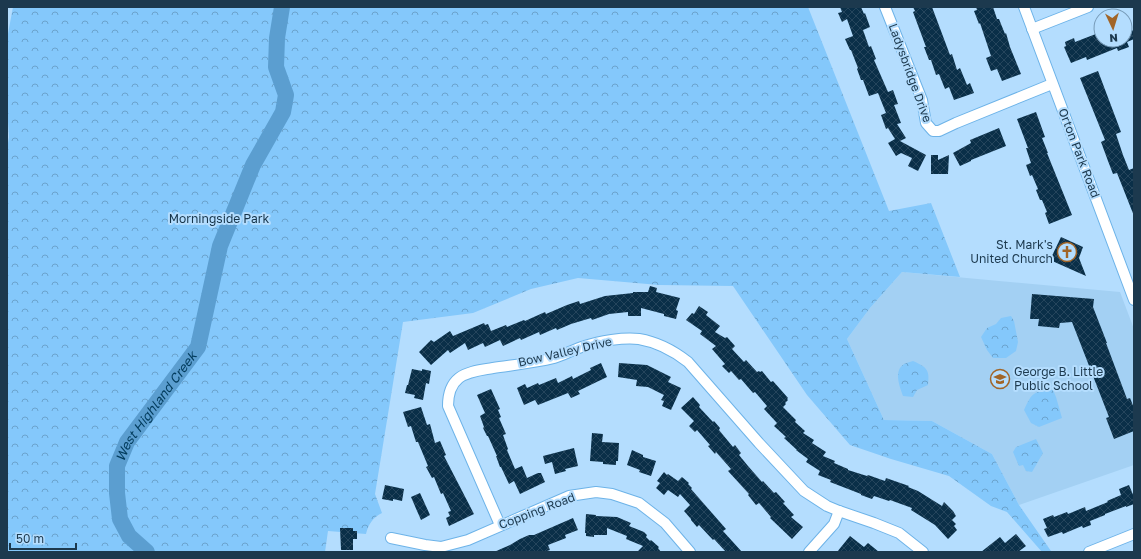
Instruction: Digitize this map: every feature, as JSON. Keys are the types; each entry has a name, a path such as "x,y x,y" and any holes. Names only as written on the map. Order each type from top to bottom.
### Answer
{"street":[{"name":"Ladysbridge Drive","path":"885,7 922,100 926,123 933,130 939,131 1052,84"},
{"name":"Orton Park Road","path":"1024,7 1134,300"},
{"path":"1032,28 1088,7"},
{"name":"Bow Valley Drive","path":"500,525 448,406 448,397 454,383 459,378 474,372 554,358 598,342 639,339 663,346 678,354 688,362 759,443 804,491 827,506 899,533 922,552"},
{"name":"Copping Road","path":"391,538 441,547 468,540 569,496 596,492 612,494 639,503 650,510 665,523 690,552"},
{"path":"809,552 834,524 839,511"},
{"path":"1088,552 1101,550 1134,534"}],"shaded area":[{"name":"George B. Little Public School","path":"902,272 1120,292 1134,329 1134,465 1019,505 992,454 932,421 884,420 847,339 870,308"}],"green space":[{"name":"Morningside Park","path":"13,7 808,7 889,211 931,203 960,277 902,272 870,308 847,339 884,420 932,421 992,454 1019,505 1051,551 1042,552 1007,512 991,506 949,476 850,445 807,395 733,286 659,285 578,278 531,289 473,313 403,322 375,494 382,513 371,522 366,534 328,531 325,552 7,552 7,149 9,137 7,107 7,39"},
{"path":"1011,316 1014,321 1018,342 1016,351 1006,358 993,358 987,350 981,337 987,328 996,324 1001,318"},
{"path":"913,361 922,365 928,372 928,385 917,390 913,397 903,396 898,379 899,371 904,364"},
{"path":"1053,390 1062,418 1039,427 1031,423 1024,410 1029,399 1038,392"},
{"path":"1036,439 1043,453 1032,472 1026,471 1023,465 1019,466 1013,452 1016,447"}],"building":[{"path":"840,7 861,7 864,14 865,13 870,27 863,30 869,47 871,46 876,59 874,60 888,92 893,90 898,104 894,105 901,123 897,124 906,138 900,141 926,155 918,171 908,166 912,158 901,153 896,156 888,143 895,139 888,128 886,129 881,115 886,113 878,93 869,96 863,80 861,80 851,50 845,39 853,36 847,19 842,22 838,13 842,12"},
{"path":"913,7 932,7 950,55 952,54 957,70 960,68 967,85 970,83 974,93 954,100 949,87 945,89 939,74 936,75 931,60 929,60 924,47 926,47 913,12 915,11"},
{"path":"976,7 993,7 997,19 999,19 1005,34 1006,33 1021,74 1002,81 997,69 991,71 986,58 991,56 980,23 979,24 974,11 977,10"},
{"path":"1093,35 1093,48 1117,48 1087,60 1086,57 1071,63 1064,47 1066,46 1065,42 1074,38 1075,42"},
{"path":"1117,48 1126,48 1118,51"},
{"path":"1098,71 1121,132 1116,134 1123,155 1129,170 1134,168 1134,216 1117,173 1113,174 1101,142 1105,140 1080,78"},
{"path":"1036,112 1045,137 1042,138 1047,153 1072,215 1049,224 1045,213 1047,212 1042,200 1040,200 1036,190 1038,189 1032,175 1030,176 1026,165 1031,163 1026,148 1028,148 1017,119"},
{"path":"999,128 1006,146 960,166 953,153 971,143 970,140"},
{"path":"931,155 938,155 938,160 949,155 948,174 931,174"},
{"name":"St. Mark's United Church","path":"1061,237 1083,247 1079,258 1086,276 1050,260"},
{"path":"650,286 657,288 656,292 680,298 676,310 678,311 676,319 641,308 641,316 628,316 628,312 609,314 592,320 591,318 571,324 557,330 556,328 540,335 539,332 521,340 520,338 503,346 500,340 485,347 483,343 468,350 465,343 450,353 448,350 431,365 419,352 431,340 434,342 450,331 453,336 484,323 485,325 488,324 491,331 506,325 507,327 524,320 525,321 545,312 546,314 579,301 580,304 605,296 633,292 648,292"},
{"path":"1032,294 1094,299 1093,307 1106,343 1127,399 1130,398 1134,408 1134,431 1114,439 1106,418 1109,417 1072,322 1060,323 1059,328 1038,326 1039,319 1030,319"},
{"path":"699,306 708,312 706,315 720,326 715,332 725,338 727,337 735,346 732,349 744,362 746,360 757,372 762,371 788,398 783,407 796,420 795,422 805,431 803,433 814,440 812,443 826,452 823,456 835,461 834,463 848,470 885,481 886,478 909,486 908,487 918,491 942,506 944,502 956,516 952,520 956,524 954,526 957,530 948,539 935,525 911,510 912,508 874,496 872,499 830,482 831,480 818,475 820,471 806,462 808,459 796,450 784,438 786,437 774,426 777,423 764,409 767,406 755,392 753,393 741,379 739,380 731,371 729,373 722,366 725,364 712,349 716,346 700,334 702,331 686,320 692,313 694,314"},
{"path":"601,363 607,377 578,391 580,394 571,398 568,393 538,405 535,400 524,405 517,388 525,384 527,388 538,383 539,385 556,378 558,383 572,376 573,379"},
{"path":"619,363 647,365 671,377 668,382 681,388 671,410 662,406 664,401 661,400 664,395 648,387 636,386 637,380 618,377"},
{"path":"412,369 431,371 429,384 426,383 423,400 414,398 415,395 405,393"},
{"path":"491,389 500,409 498,410 501,417 499,418 506,434 503,435 508,449 507,450 515,469 522,466 527,478 541,473 545,482 520,494 514,481 509,484 483,428 484,427 480,416 485,413 477,395"},
{"path":"693,397 700,405 699,407 720,428 719,430 733,447 735,445 741,453 739,455 762,482 763,481 774,493 776,492 785,502 783,503 794,515 791,517 803,527 792,539 770,518 771,517 759,503 756,505 748,495 749,494 728,471 731,469 716,452 715,454 708,446 710,445 697,430 695,432 689,426 694,421 681,408"},
{"path":"421,407 427,425 430,424 435,443 440,441 446,455 444,456 474,514 449,526 446,518 450,516 448,512 451,511 443,493 441,494 434,477 432,478 426,467 428,466 418,442 416,442 411,426 408,427 403,412"},
{"path":"592,433 603,434 602,442 619,443 618,461 616,461 616,465 590,461"},
{"path":"574,448 578,466 565,469 566,471 555,474 552,462 545,464 543,456"},
{"path":"632,450 643,455 643,457 656,461 651,476 639,472 640,470 627,465"},
{"path":"664,472 678,481 682,477 689,483 688,484 692,488 691,489 726,529 723,531 742,552 726,552 699,525 697,527 691,520 684,511 690,505 680,494 678,497 668,490 664,495 656,488 660,483 657,481"},
{"path":"385,485 404,489 402,501 382,499"},
{"path":"1129,485 1134,497 1134,504 1090,521 1091,525 1083,528 1082,526 1063,534 1062,532 1048,537 1044,529 1047,528 1043,519 1067,512 1068,514 1085,507 1086,511 1121,495 1119,489"},
{"path":"420,493 430,515 421,520 411,497"},
{"path":"586,514 617,517 631,523 629,526 644,532 650,541 651,540 659,547 658,548 661,552 637,552 643,546 626,539 627,536 607,528 607,535 594,535 594,537 586,536"},
{"path":"573,518 578,530 565,535 566,538 548,545 550,550 544,552 494,552 529,535 534,535"},
{"path":"340,528 353,528 353,531 357,531 357,539 353,539 353,550 341,550"},
{"path":"1016,534 1026,546 1018,552 981,552 1000,537 1005,543"},
{"path":"850,536 864,547 868,543 879,552 837,552"}],"waterway":[{"name":"West Highland Creek","path":"147,552 129,536 120,519 117,493 117,466 127,442 198,347 220,246 253,165 283,112 286,95 276,67 277,38 282,7"}],"place":[{"name":"St. Mark's United Church","path":"1067,252"},
{"name":"George B. Little Public School","path":"1000,379"}]}
